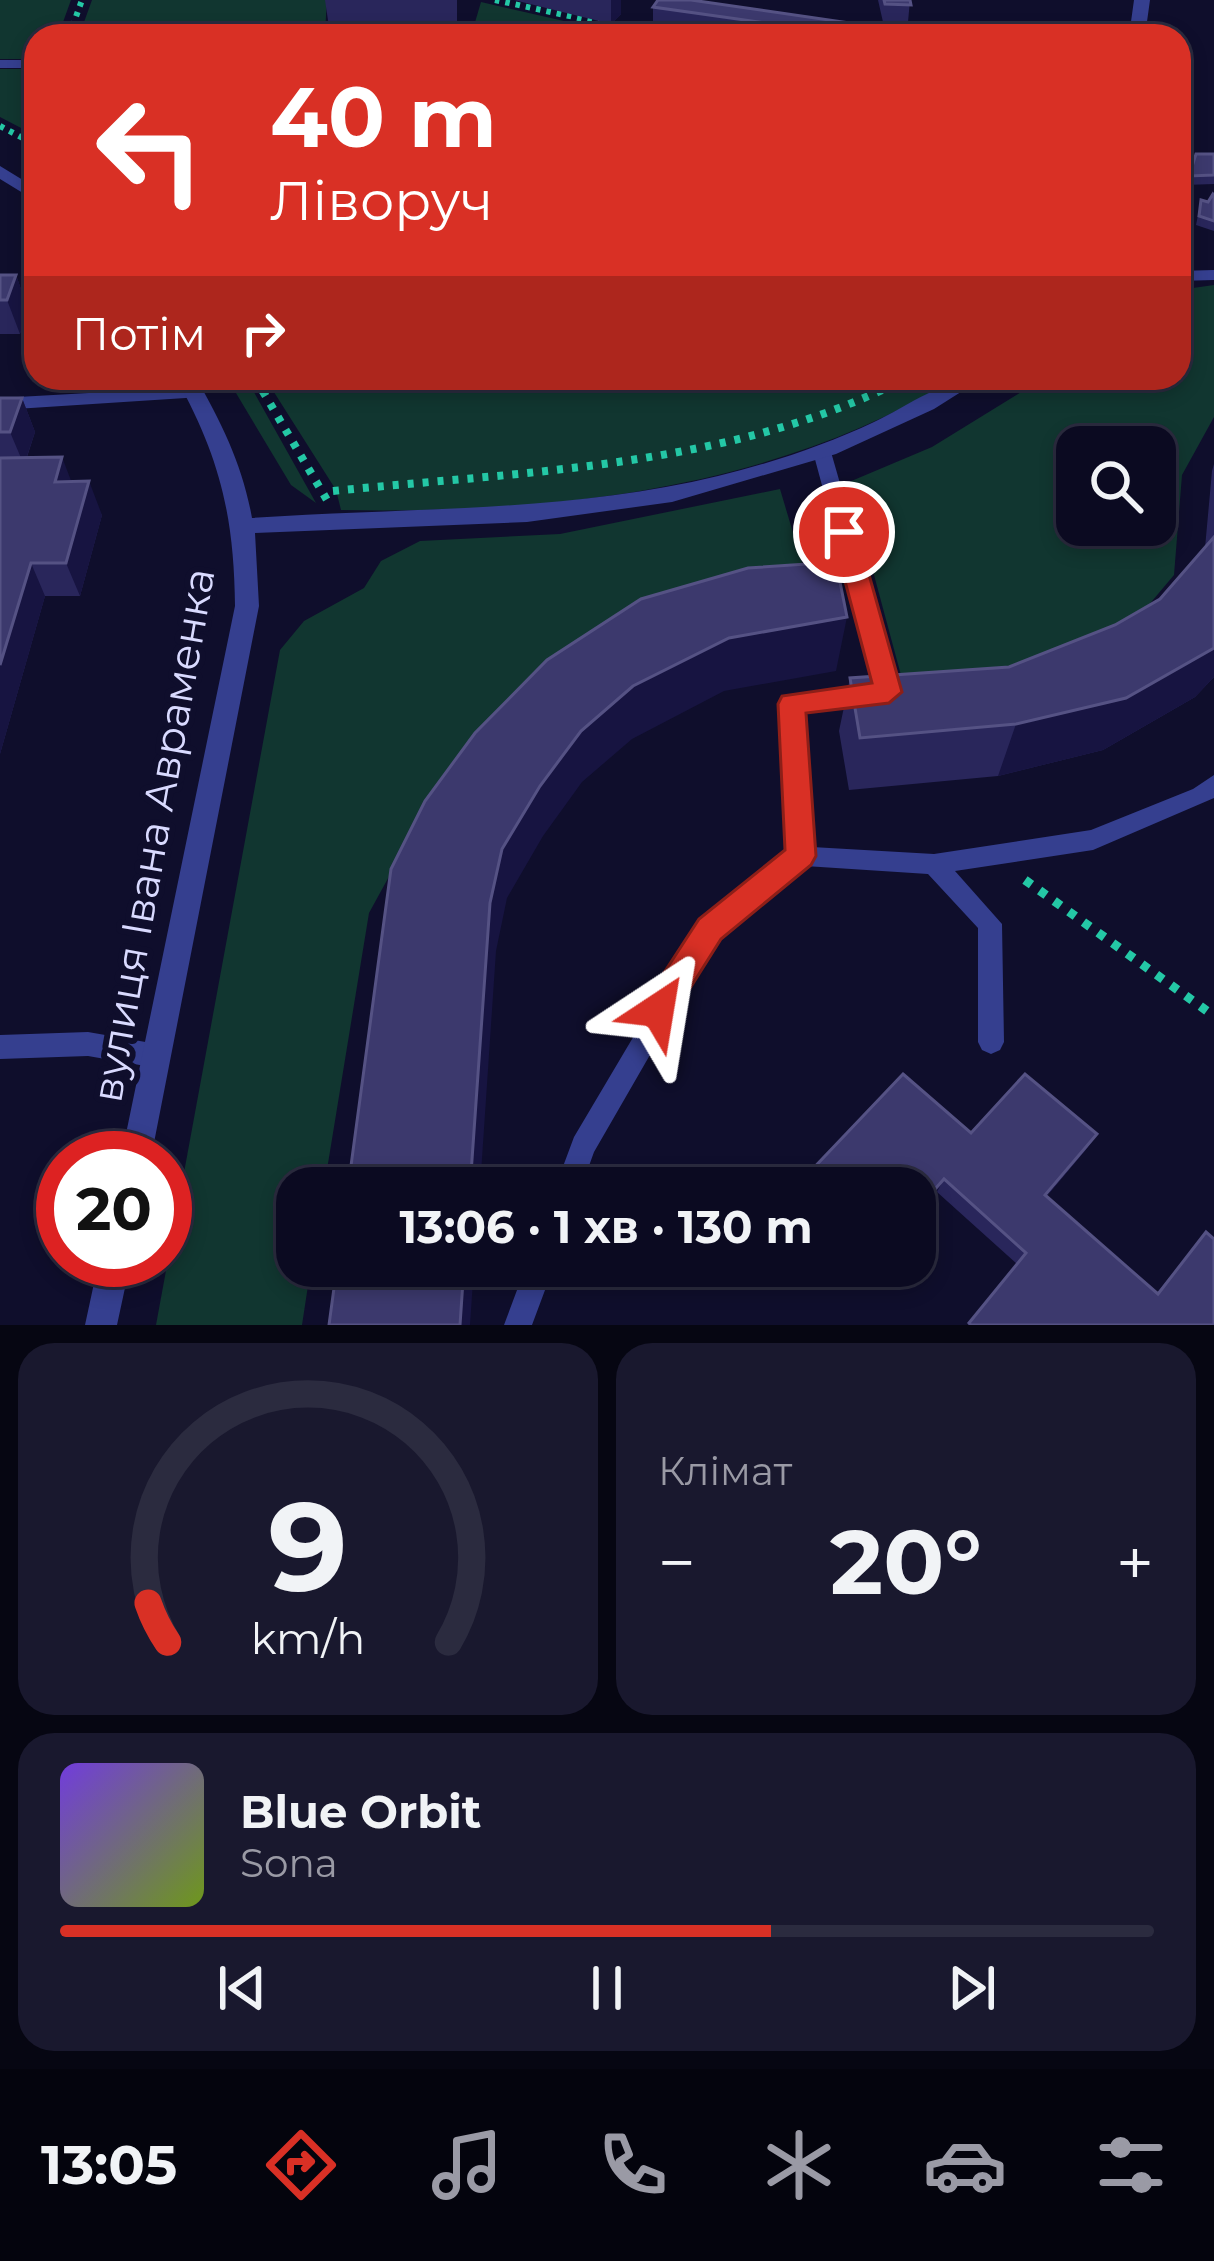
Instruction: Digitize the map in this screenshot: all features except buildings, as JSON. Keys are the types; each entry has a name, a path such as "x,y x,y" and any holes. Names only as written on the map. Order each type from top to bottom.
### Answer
{"street":[{"name":"вулиця Івана Авраменка","path":"142,1131 247,606 246,526 231,458 192,390"},
{"name":"вулиця Івана Авраменка","path":"246,526 570,511 700,485 822,452 910,417 954,390"},
{"path":"101,1325 109,1287"}],"lane":[{"path":"0,404 148,390"},
{"path":"801,856 792,704 889,692 822,452"},
{"path":"576,1167 583,1146 710,929 801,856 934,864 1093,840 1201,796 1214,784"},
{"path":"934,864 990,924 991,1042"},
{"path":"0,1047 88,1044 157,1056"},
{"path":"518,1325 532,1287"}],"path":[{"path":"495,0 606,24"},
{"path":"262,390 326,492 330,519"},
{"path":"326,492 593,465 710,446 832,414 882,390"},
{"path":"990,855 1214,1016"}],"green space":[{"path":"0,0 71,0 62,24 24,24 24,59 0,59"},
{"path":"92,0 327,0 326,24 83,24"},
{"path":"481,2 577,24 475,24"},
{"path":"0,69 24,69 23,129 0,117"},
{"path":"1214,285 1214,417 1182,475 1174,575 1142,613 1095,651 909,705 849,482 932,447 1025,390 1191,390 1191,288"},
{"path":"234,390 253,390 316,503 291,485"},
{"path":"273,390 934,390 813,446 659,488 580,500 420,510 341,510 336,490"},
{"path":"780,489 814,603 409,840 369,913 327,1167 276,1167 276,1287 308,1287 302,1325 156,1325 163,1287 192,1287 192,1131 280,650 304,621 364,588 381,561 420,541 560,534"}],"route":[{"path":"658,1010 710,929 801,856 792,704 889,692 844,532"}]}
